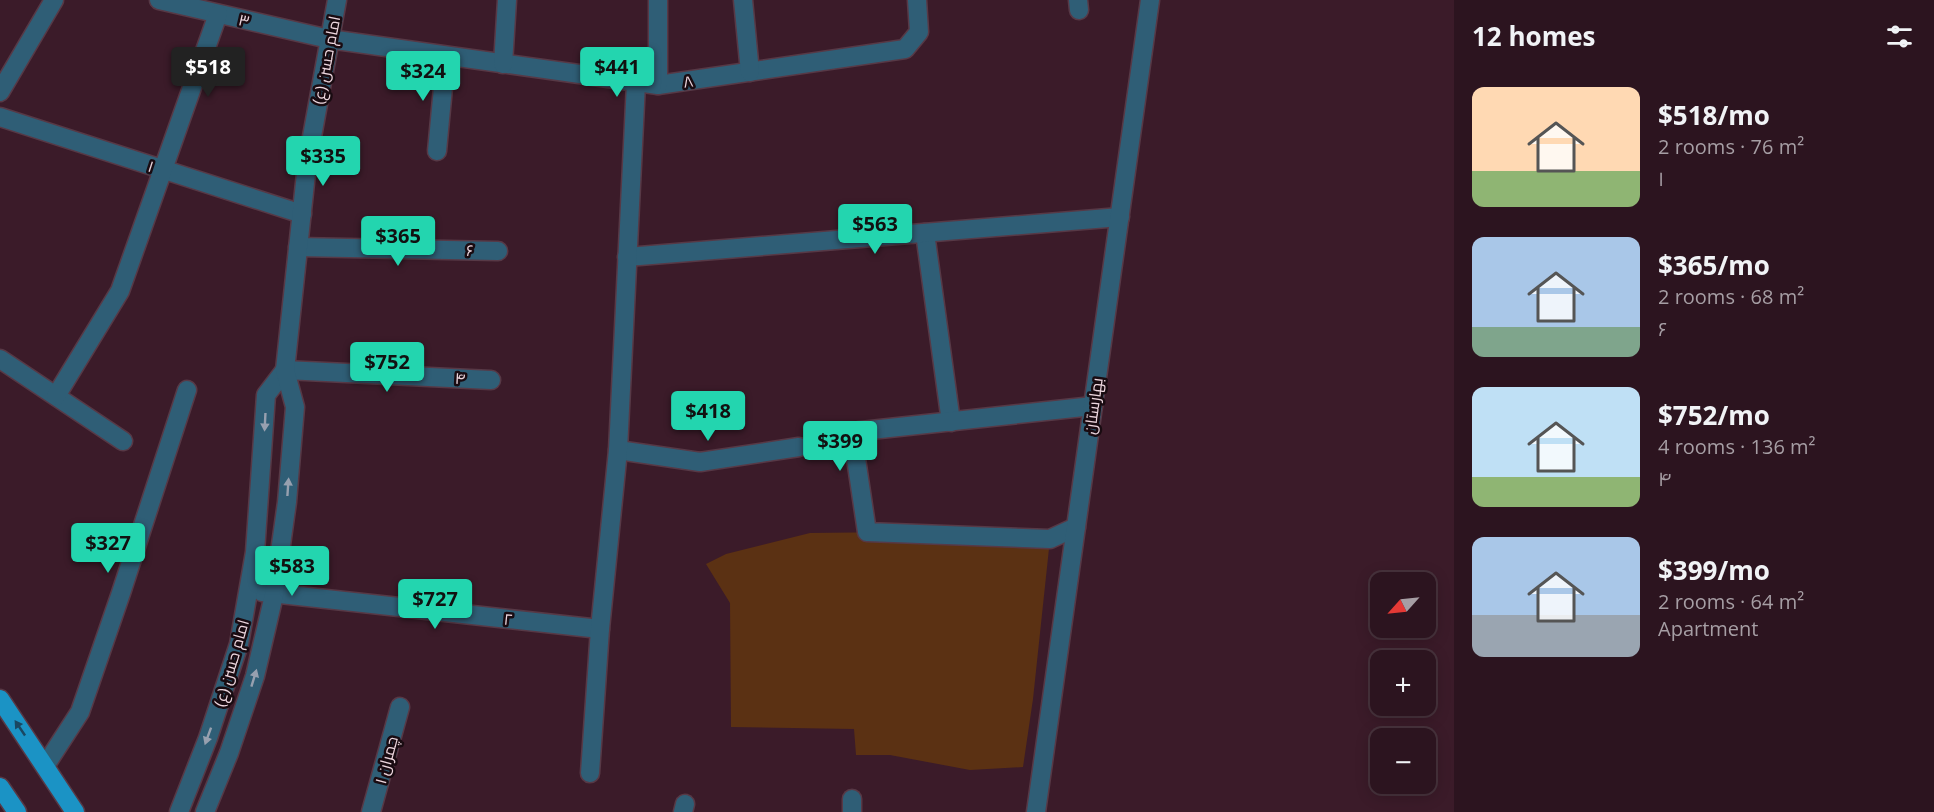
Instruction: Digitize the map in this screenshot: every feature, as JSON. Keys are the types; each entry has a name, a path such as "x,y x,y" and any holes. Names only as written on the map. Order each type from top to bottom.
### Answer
{"main road":[{"path":"0,699 75,812"},
{"path":"0,787 17,812"}],"street":[{"path":"0,92 54,0"},
{"name":"۳","path":"159,0 329,39"},
{"name":"امام حسن (ع)","path":"205,812 229,753 255,676 274,595 287,502 295,407 285,370 298,247 307,164 337,0"},
{"path":"503,64 507,0"},
{"path":"657,0 658,85"},
{"path":"743,0 750,72"},
{"name":"۸","path":"329,39 658,85 905,49 919,32 916,0"},
{"name":"بهارستان","path":"1036,812 1150,0"},
{"path":"56,396 120,291 218,14"},
{"path":"437,151 446,56"},
{"path":"590,773 600,629 618,450 636,83"},
{"name":"۱","path":"0,117 302,214"},
{"path":"627,257 1120,217"},
{"path":"925,232 951,422"},
{"name":"۶","path":"298,247 498,251"},
{"path":"0,359 123,441"},
{"name":"امام حسن (ع)","path":"179,812 208,738 236,654 255,552 266,395 285,370"},
{"name":"۴","path":"285,370 491,380"},
{"path":"45,766 80,712 187,390"},
{"path":"1076,527 1050,539 867,532 852,432 1093,406"},
{"path":"618,450 700,462 799,447"},
{"name":"۲","path":"249,589 274,595 600,629"},
{"name":"چمران ۱","path":"371,812 400,707"}],"shaded area":[{"path":"899,532 1050,539 1033,699 1023,767 970,770 890,755 856,755 854,729 731,727 730,603 706,564 726,554 810,533"}]}
